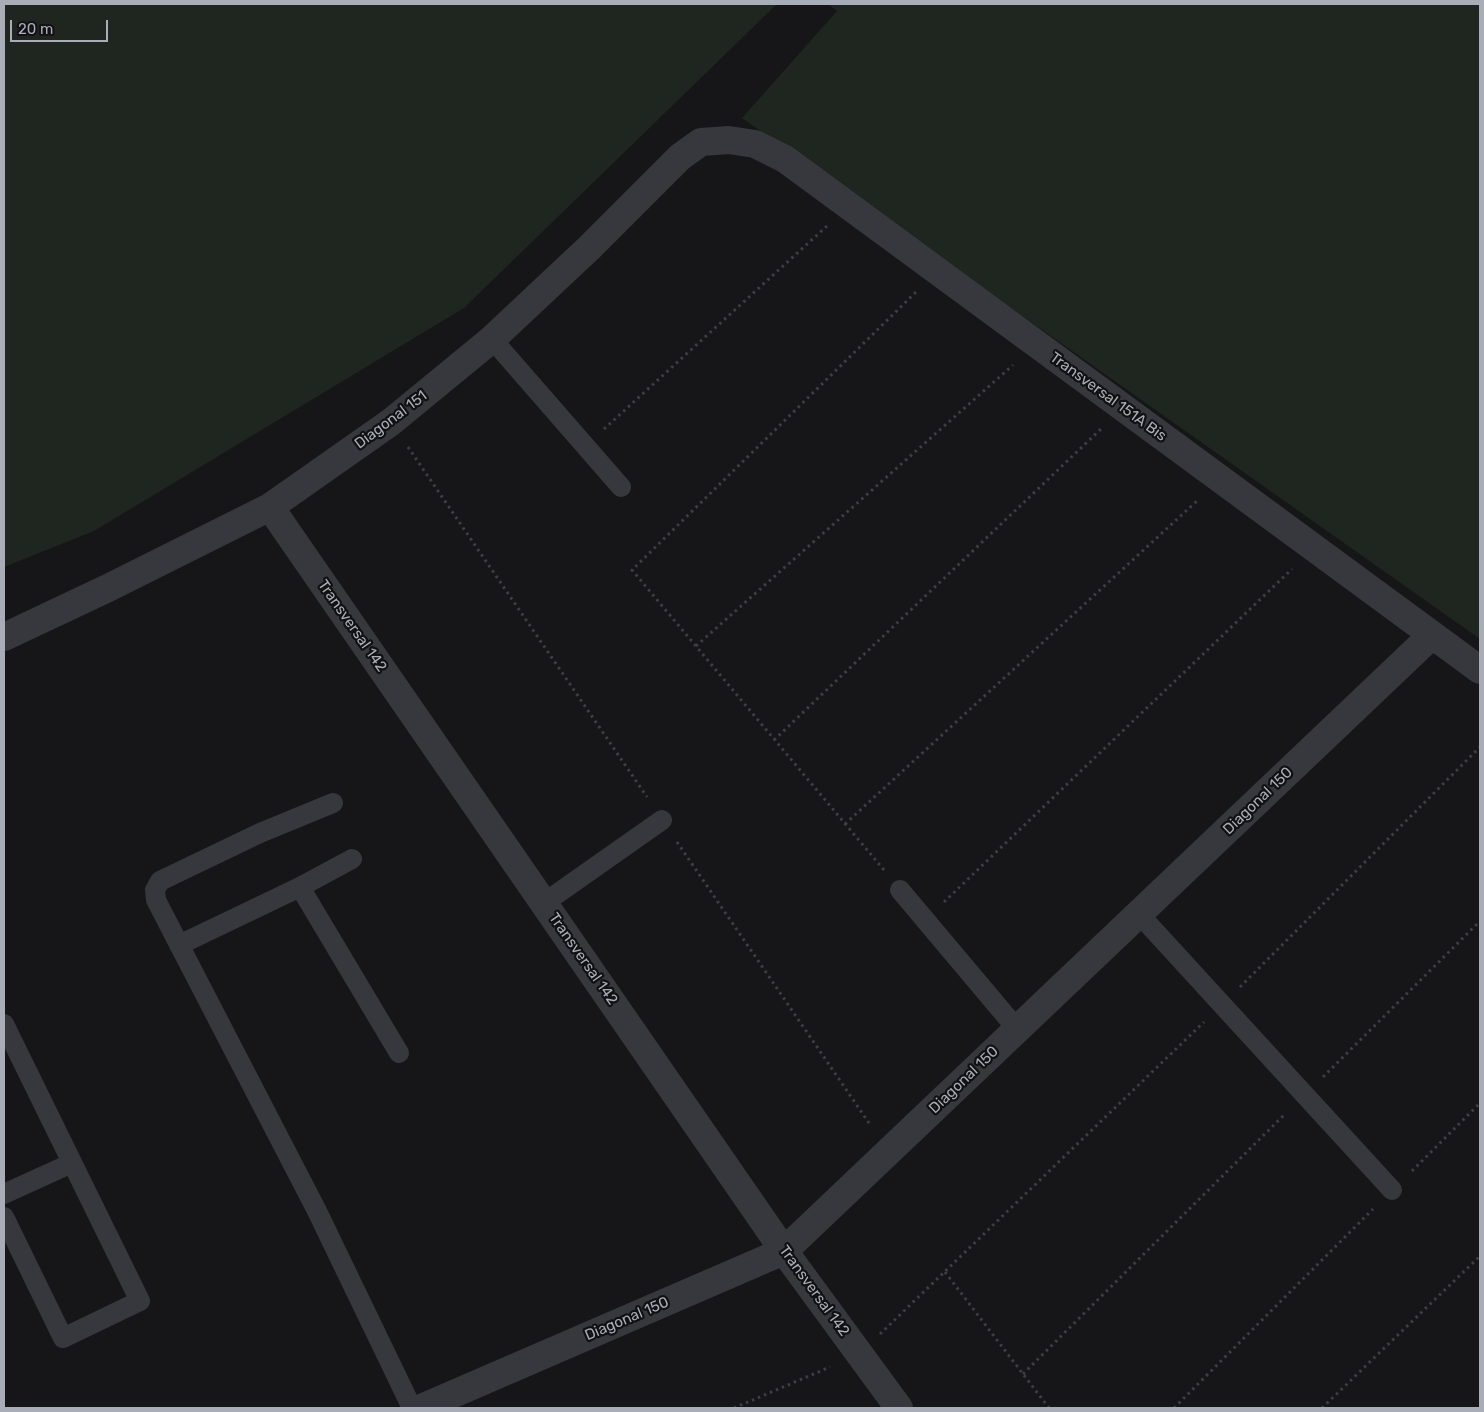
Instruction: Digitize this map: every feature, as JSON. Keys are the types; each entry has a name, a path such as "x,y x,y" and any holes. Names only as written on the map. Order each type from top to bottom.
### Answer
{"street":[{"name":"Transversal 151A Bis","path":"729,140 754,144 785,159 1480,670"},
{"name":"Diagonal 151","path":"4,637 108,588 270,507 390,422 492,339 589,248 680,157 701,142 729,140"},
{"name":"Transversal 142","path":"270,507 784,1251 899,1408"},
{"name":"Diagonal 150","path":"421,1408 784,1251 1432,636"}],"lane":[{"path":"492,339 621,488"},
{"path":"333,802 260,833 160,882 155,890 156,900 317,1211 412,1408"},
{"path":"544,903 662,820"},
{"path":"179,945 300,887 352,859"},
{"path":"300,887 399,1053"},
{"path":"900,890 1017,1029"},
{"path":"1138,914 1392,1190"},
{"path":"4,1024 140,1301 63,1338 4,1217"},
{"path":"4,1194 72,1163"}],"path":[{"path":"586,447 849,206"},
{"path":"900,890 632,570 937,271"},
{"path":"696,646 1037,344"},
{"path":"774,740 1123,408"},
{"path":"390,422 889,1152"},
{"path":"845,824 1220,479"},
{"path":"925,920 1313,549"},
{"path":"734,1408 859,1354 1222,1005 1480,746"},
{"path":"1023,1374 1480,921"},
{"path":"1174,1408 1480,1103"},
{"path":"1322,1408 1480,1256"},
{"path":"945,1272 1049,1408"}],"shaded area":[{"path":"4,4 777,4 464,308 94,531 4,567"},
{"path":"828,4 1480,4 1480,639 742,118 837,11"}]}
